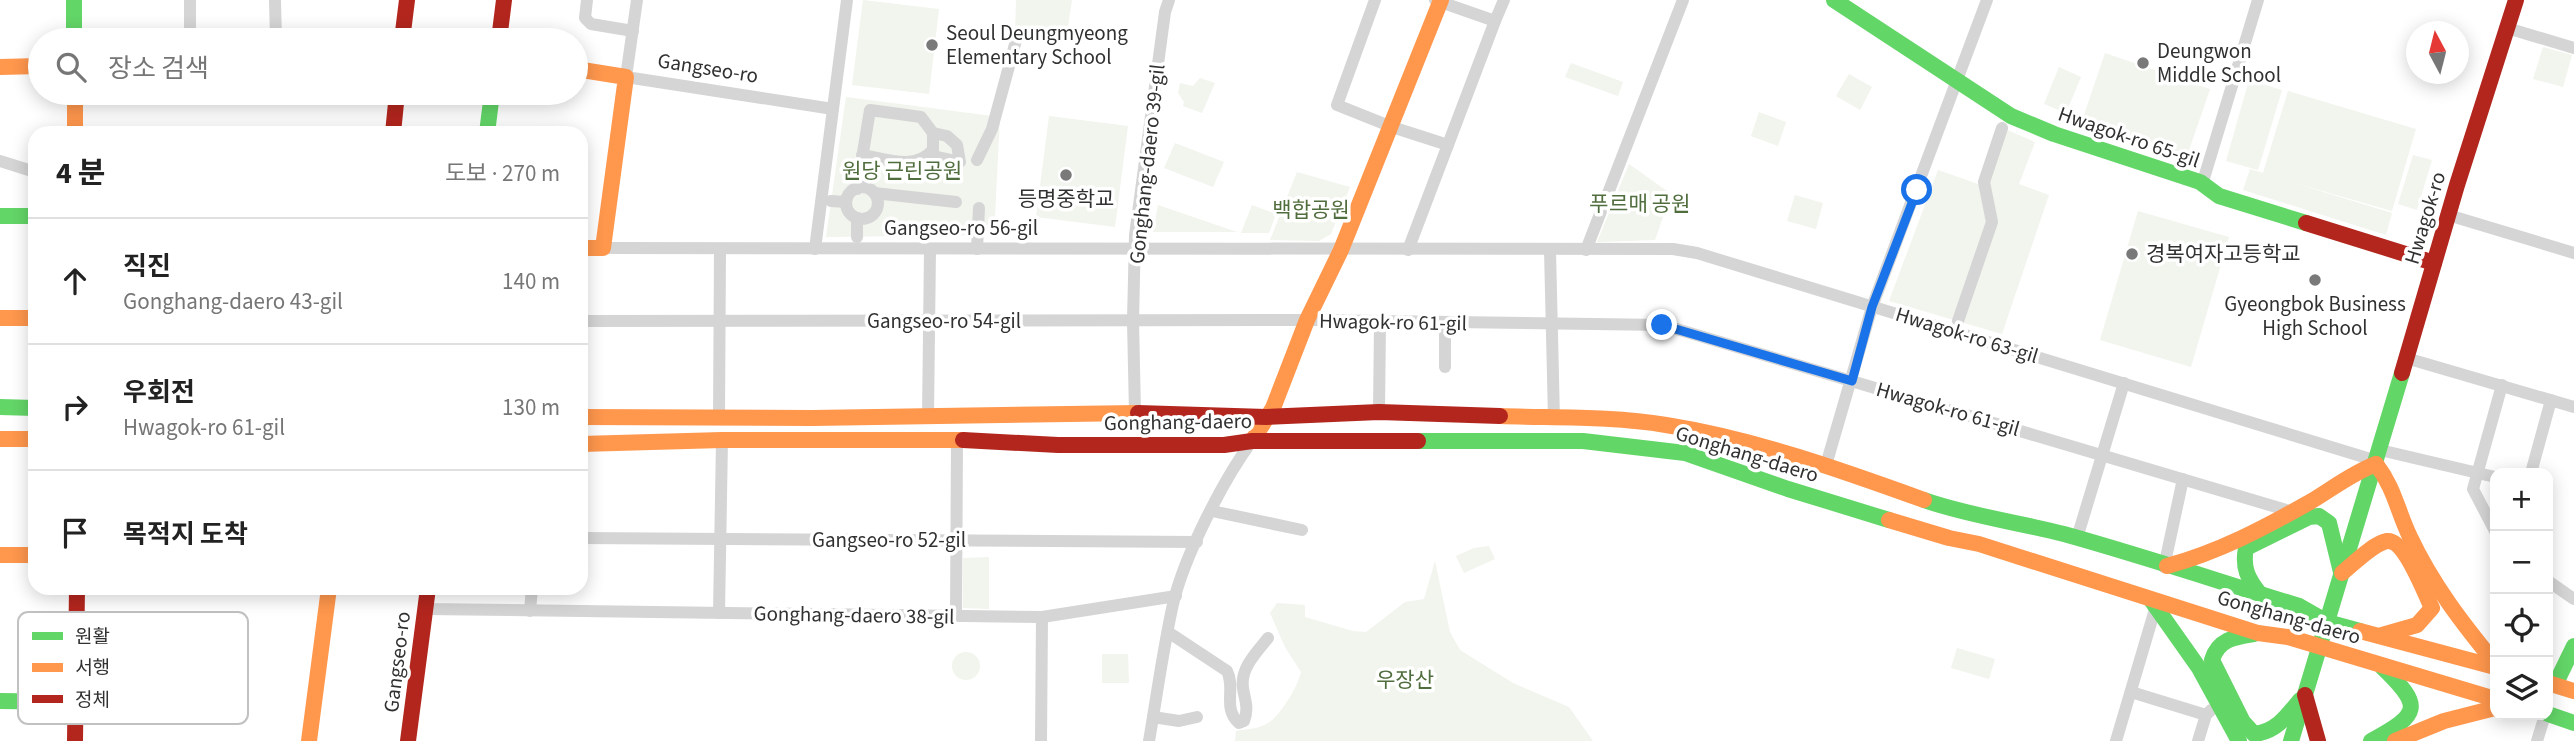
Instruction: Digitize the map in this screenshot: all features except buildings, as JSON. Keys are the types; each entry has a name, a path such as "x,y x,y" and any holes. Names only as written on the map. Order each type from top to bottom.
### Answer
{"main road":[{"path":"74,0 74,28"},
{"path":"404,28 407,0"},
{"path":"500,28 504,0"},
{"name":"Hwagok-ro 65-gil","path":"1834,0 2011,117 2200,182 2219,196 2434,263"},
{"name":"Hwagok-ro","path":"2291,741 2448,215 2516,0"},
{"path":"1252,441 1273,408 1307,320 1341,250 1392,127 1439,1"},
{"path":"0,67 28,66"},
{"name":"Gangseo-ro","path":"588,71 626,77"},
{"path":"603,248 626,77"},
{"path":"75,105 75,126"},
{"path":"394,126 396,105"},
{"path":"488,126 490,105"},
{"path":"0,216 28,216"},
{"name":"Gangseo-ro 56-gil","path":"588,248 603,248"},
{"path":"0,318 28,318"},
{"path":"0,407 28,408"},
{"name":"Gonghang-daero","path":"588,417 1136,413 1266,417 1379,412 1617,420 1666,425 1825,465 1958,512 2029,525 2077,538 2164,567 2299,606 2327,622 2490,664"},
{"path":"0,439 28,439"},
{"name":"Gonghang-daero","path":"588,444 940,439 957,442 1086,445 1224,445 1252,441 1583,441 1685,453 1800,493 1949,538 1979,544 2154,602 2258,633 2288,637 2490,698"},
{"path":"2164,567 2203,556 2293,512 2377,458 2389,481 2410,537 2440,591 2490,659"},
{"path":"2260,594 2242,565 2246,548 2309,517 2319,516 2329,523 2341,573 2370,550 2387,541 2397,543 2406,554 2432,608 2428,618 2421,624 2379,636"},
{"path":"0,555 28,555"},
{"path":"309,741 328,595"},
{"name":"Gangseo-ro","path":"408,741 427,595"},
{"path":"2154,602 2195,659 2239,741"},
{"path":"2258,633 2221,642 2214,650 2212,660 2243,722 2254,734 2266,734 2277,728 2305,694"},
{"path":"2553,681 2574,646"},
{"path":"2371,741 2399,726 2408,716 2411,707 2406,690 2378,664"},
{"path":"2553,685 2574,691"},
{"path":"2305,694 2318,741"},
{"path":"0,701 18,701"},
{"path":"2395,741 2430,724 2490,709"},
{"path":"2553,717 2574,723"}],"street":[{"path":"190,0 190,28"},
{"path":"275,0 276,28"},
{"path":"587,0 585,18 591,24 633,31"},
{"path":"626,77 637,0"},
{"path":"816,249 847,0"},
{"name":"Gonghang-daero 39-gil","path":"1136,413 1133,321 1135,249 1154,91 1169,0"},
{"path":"1375,0 1337,105 1448,145"},
{"path":"1408,250 1504,0"},
{"path":"1586,250 1683,0"},
{"path":"1825,465 1872,307 1987,0"},
{"path":"2200,182 2204,178 2258,0"},
{"path":"1439,1 1495,21"},
{"path":"2507,28 2574,48"},
{"path":"977,160 992,129 1018,33"},
{"name":"Gangseo-ro","path":"626,77 833,109"},
{"path":"857,188 862,155 870,110 921,117 933,133 933,150 914,163 862,155"},
{"path":"1958,321 1992,222 1984,182 2002,128"},
{"path":"929,155 960,162 957,145 947,136 933,133"},
{"path":"0,161 28,170"},
{"path":"857,188 866,188 874,194 878,203 875,212 867,218 857,218 849,212 846,202 849,194 857,188"},
{"path":"874,194 956,202"},
{"path":"831,201 846,202"},
{"path":"977,249 979,208"},
{"path":"2448,215 2574,253"},
{"path":"856,237 857,218"},
{"name":"Gangseo-ro 56-gil","path":"603,248 1341,250"},
{"path":"719,417 720,249"},
{"path":"928,416 930,249"},
{"name":"Hwagok-ro 63-gil","path":"1341,250 1673,249 1697,253 2377,458"},
{"path":"1550,250 1554,419"},
{"name":"Gangseo-ro 54-gil","path":"588,321 1307,320"},
{"name":"Hwagok-ro 61-gil","path":"1307,320 1662,325 2293,512"},
{"path":"1379,412 1380,322"},
{"path":"1445,322 1445,367"},
{"path":"2406,358 2574,407"},
{"path":"2077,538 2124,383"},
{"path":"2490,521 2473,489 2502,385"},
{"path":"2532,468 2551,400"},
{"path":"719,613 722,440"},
{"path":"1149,741 1176,596 1196,542 1236,463 1252,441"},
{"path":"956,616 957,442"},
{"path":"2377,458 2490,476"},
{"path":"2164,567 2183,479"},
{"path":"1212,511 1302,530"},
{"name":"Gangseo-ro 52-gil","path":"588,538 1196,542"},
{"path":"2553,584 2574,599"},
{"path":"530,611 531,595"},
{"name":"Gonghang-daero 38-gil","path":"425,609 1042,617 1176,596"},
{"path":"2116,741 2132,692 2154,602"},
{"path":"1041,741 1042,617"},
{"path":"1168,632 1227,671 1231,678 1228,703 1231,716 1239,723 1244,721 1248,710 1242,685 1243,674 1268,638"},
{"path":"2132,692 2206,715"},
{"path":"2198,741 2206,715 2219,703"},
{"path":"1153,717 1179,721 1197,717"},
{"path":"2537,741 2544,720"}],"green space":[{"path":"863,0 939,9 929,94 852,85"},
{"path":"1016,0 1072,0 1066,39 1015,33"},
{"path":"2543,47 2572,55 2563,87 2533,79"},
{"path":"2105,53 2210,89 2187,156 2082,121"},
{"path":"1571,63 1623,82 1618,96 1565,77"},
{"path":"2059,67 2081,77 2066,113 2044,104"},
{"path":"1849,74 1872,87 1860,110 1836,96"},
{"path":"1200,78 1215,83 1202,113 1183,106 1184,102 1178,93 1180,83 1193,86"},
{"path":"2249,80 2282,90 2258,170 2226,161"},
{"path":"2288,91 2416,129 2392,211 2291,182 2392,213 2386,235 2243,190 2250,169 2263,173"},
{"name":"원당 근린공원","path":"846,97 1000,117 994,235 826,237"},
{"path":"1759,112 1786,122 1778,146 1751,136"},
{"path":"1049,116 1128,126 1115,227 1036,217"},
{"path":"1998,126 2035,142 2019,184 2049,195 2002,334 1889,301 1938,170 1978,184"},
{"path":"1175,143 1224,162 1213,187 1164,168"},
{"path":"2413,155 2432,160 2417,210 2398,204"},
{"name":"푸르매 공원","path":"1629,164 1671,194 1655,240 1597,242"},
{"name":"백합공원","path":"1297,172 1350,187 1331,234 1319,241 1270,240"},
{"path":"1795,195 1823,203 1816,229 1787,221"},
{"path":"1158,205 1237,232 1153,232"},
{"path":"1252,205 1276,214 1269,233 1241,233"},
{"path":"2138,211 2229,237 2191,367 2100,340"},
{"path":"1489,546 1495,559 1464,573 1456,556 1474,548"},
{"path":"989,557 989,609 963,608 963,558"},
{"name":"우장산","path":"1435,561 1450,632 1460,650 1513,683 1569,707 1593,741 1235,741 1236,731 1261,726 1278,714 1293,692 1301,672 1285,647 1270,613 1277,603 1305,605 1305,617 1353,631 1366,632 1405,602 1424,599"},
{"path":"1957,648 1995,659 1989,679 1951,668"},
{"path":"966,652 976,656 980,666 976,676 966,680 956,676 952,666 956,656"},
{"path":"1102,654 1128,654 1129,683 1102,683"}],"traffic: fast":[{"path":"74,0 74,28"},
{"path":"1834,0 2011,116 2054,134 2200,182 2219,196 2306,223"},
{"path":"488,126 490,105"},
{"path":"0,216 28,216"},
{"path":"2291,741 2402,373"},
{"path":"0,407 28,408"},
{"path":"1418,441 1583,441 1685,453 1889,520"},
{"path":"1924,500 2123,551 2299,606 2327,622 2360,631"},
{"path":"2260,594 2247,573 2246,548 2309,517 2319,516 2329,523 2341,572"},
{"path":"2151,600 2199,668 2239,741"},
{"path":"2254,634 2223,643 2212,660 2243,722 2254,734 2262,733 2280,722 2300,700"},
{"path":"2555,685 2574,646"},
{"path":"2371,741 2400,724 2411,708 2405,691 2382,667"},
{"path":"0,701 18,701"},
{"path":"2553,716 2574,723"}],"traffic: slow":[{"path":"1252,441 1273,408 1307,320 1341,250 1441,0"},
{"path":"0,67 28,66"},
{"path":"588,71 626,77 603,248 588,248"},
{"path":"75,105 75,126"},
{"path":"0,318 28,318"},
{"path":"588,417 812,418 1138,413"},
{"path":"1500,416 1625,420 1699,431 1797,456 1924,500"},
{"path":"0,439 28,439"},
{"path":"588,444 722,440 963,440"},
{"path":"2376,464 2388,482 2410,537 2428,571 2490,657"},
{"path":"2167,566 2205,554 2258,530 2376,464"},
{"path":"1889,520 1979,544 2258,633 2288,637 2490,698"},
{"path":"2342,573 2370,550 2387,541 2394,543 2407,558 2432,608 2417,625 2382,635"},
{"path":"0,555 28,555"},
{"path":"309,741 328,595"},
{"path":"2360,631 2490,666"},
{"path":"2553,685 2574,691"},
{"path":"2395,741 2444,721 2490,709"}],"traffic: jam":[{"path":"404,28 407,0"},
{"path":"500,28 504,0"},
{"path":"2402,373 2457,185 2516,0"},
{"path":"394,126 396,105"},
{"path":"2306,223 2434,263"},
{"path":"1138,413 1266,417 1379,412 1500,416"},
{"path":"963,440 1058,445 1418,441"},
{"path":"77,595 77,612"},
{"path":"408,741 427,595"},
{"path":"2305,695 2318,741"},
{"path":"75,724 75,741"}],"place":[{"name":"Seoul Deungmyeong Elementary School","path":"932,45"},
{"name":"Deungwon Middle School","path":"2143,63"},
{"name":"등명중학교","path":"1066,175"},
{"name":"경복여자고등학교","path":"2132,254"},
{"name":"Gyeongbok Business High School","path":"2315,280"}],"route":[{"path":"1662,325 1852,381 1872,307 1917,190"}]}
